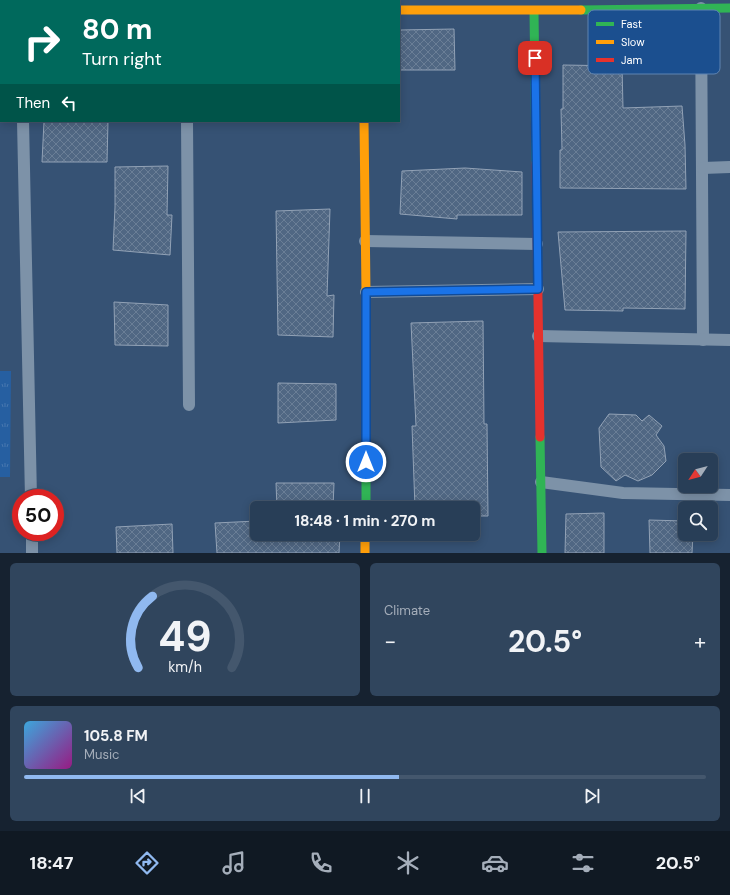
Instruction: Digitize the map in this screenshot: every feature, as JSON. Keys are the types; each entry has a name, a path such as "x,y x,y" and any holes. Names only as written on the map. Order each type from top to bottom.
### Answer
{"main road":[{"path":"590,10 730,8"},
{"path":"400,10 588,10"},
{"path":"534,11 542,553"},
{"path":"364,122 366,501"},
{"path":"365,553 366,541"}],"street":[{"path":"702,74 703,340"},
{"path":"23,122 31,489"},
{"path":"187,122 189,405"},
{"path":"703,168 730,167"},
{"path":"365,241 537,244"},
{"path":"366,292 538,289"},
{"path":"538,336 730,340"},
{"path":"541,482 623,493 730,495"},
{"path":"32,541 32,553"}],"green space":[{"path":"0,371 11,371 10,477 0,477"}],"building":[{"path":"454,29 455,70 400,70 400,30"},
{"path":"563,65 588,65 588,74 622,74 623,108 682,106 686,189 560,188 560,150 562,150 561,109 563,109"},
{"path":"44,122 108,122 107,162 42,162"},
{"path":"168,166 167,215 172,215 170,255 113,250 115,167"},
{"path":"465,168 522,172 522,215 457,215 457,219 400,214 402,171"},
{"path":"330,209 327,296 334,295 333,337 278,335 276,211"},
{"path":"686,231 685,309 623,308 623,311 565,310 558,232"},
{"path":"114,302 168,305 168,346 115,345"},
{"path":"483,321 484,424 487,424 488,516 480,516 480,501 415,501 412,426 416,426 411,323"},
{"path":"278,383 336,384 336,420 278,423"},
{"path":"609,414 636,415 642,421 649,415 662,426 656,435 664,446 666,461 652,475 638,481 625,475 616,481 601,467 599,428"},
{"path":"276,483 334,483 333,501 277,501"},
{"path":"604,513 604,553 565,553 566,514"},
{"path":"649,520 678,521 678,541 693,541 692,553 650,553"},
{"path":"250,521 250,541 340,541 339,553 217,553 215,523"},
{"path":"172,524 173,553 117,553 116,527"}],"traffic: fast":[{"path":"581,10 730,8"},
{"path":"534,11 536,163"},
{"path":"366,293 366,501"},
{"path":"540,437 542,553"}],"traffic: slow":[{"path":"400,10 581,10"},
{"path":"364,122 366,293"},
{"path":"365,541 365,553"}],"traffic: jam":[{"path":"536,163 540,437"}],"route":[{"path":"366,462 366,292 538,289 535,58"}]}
